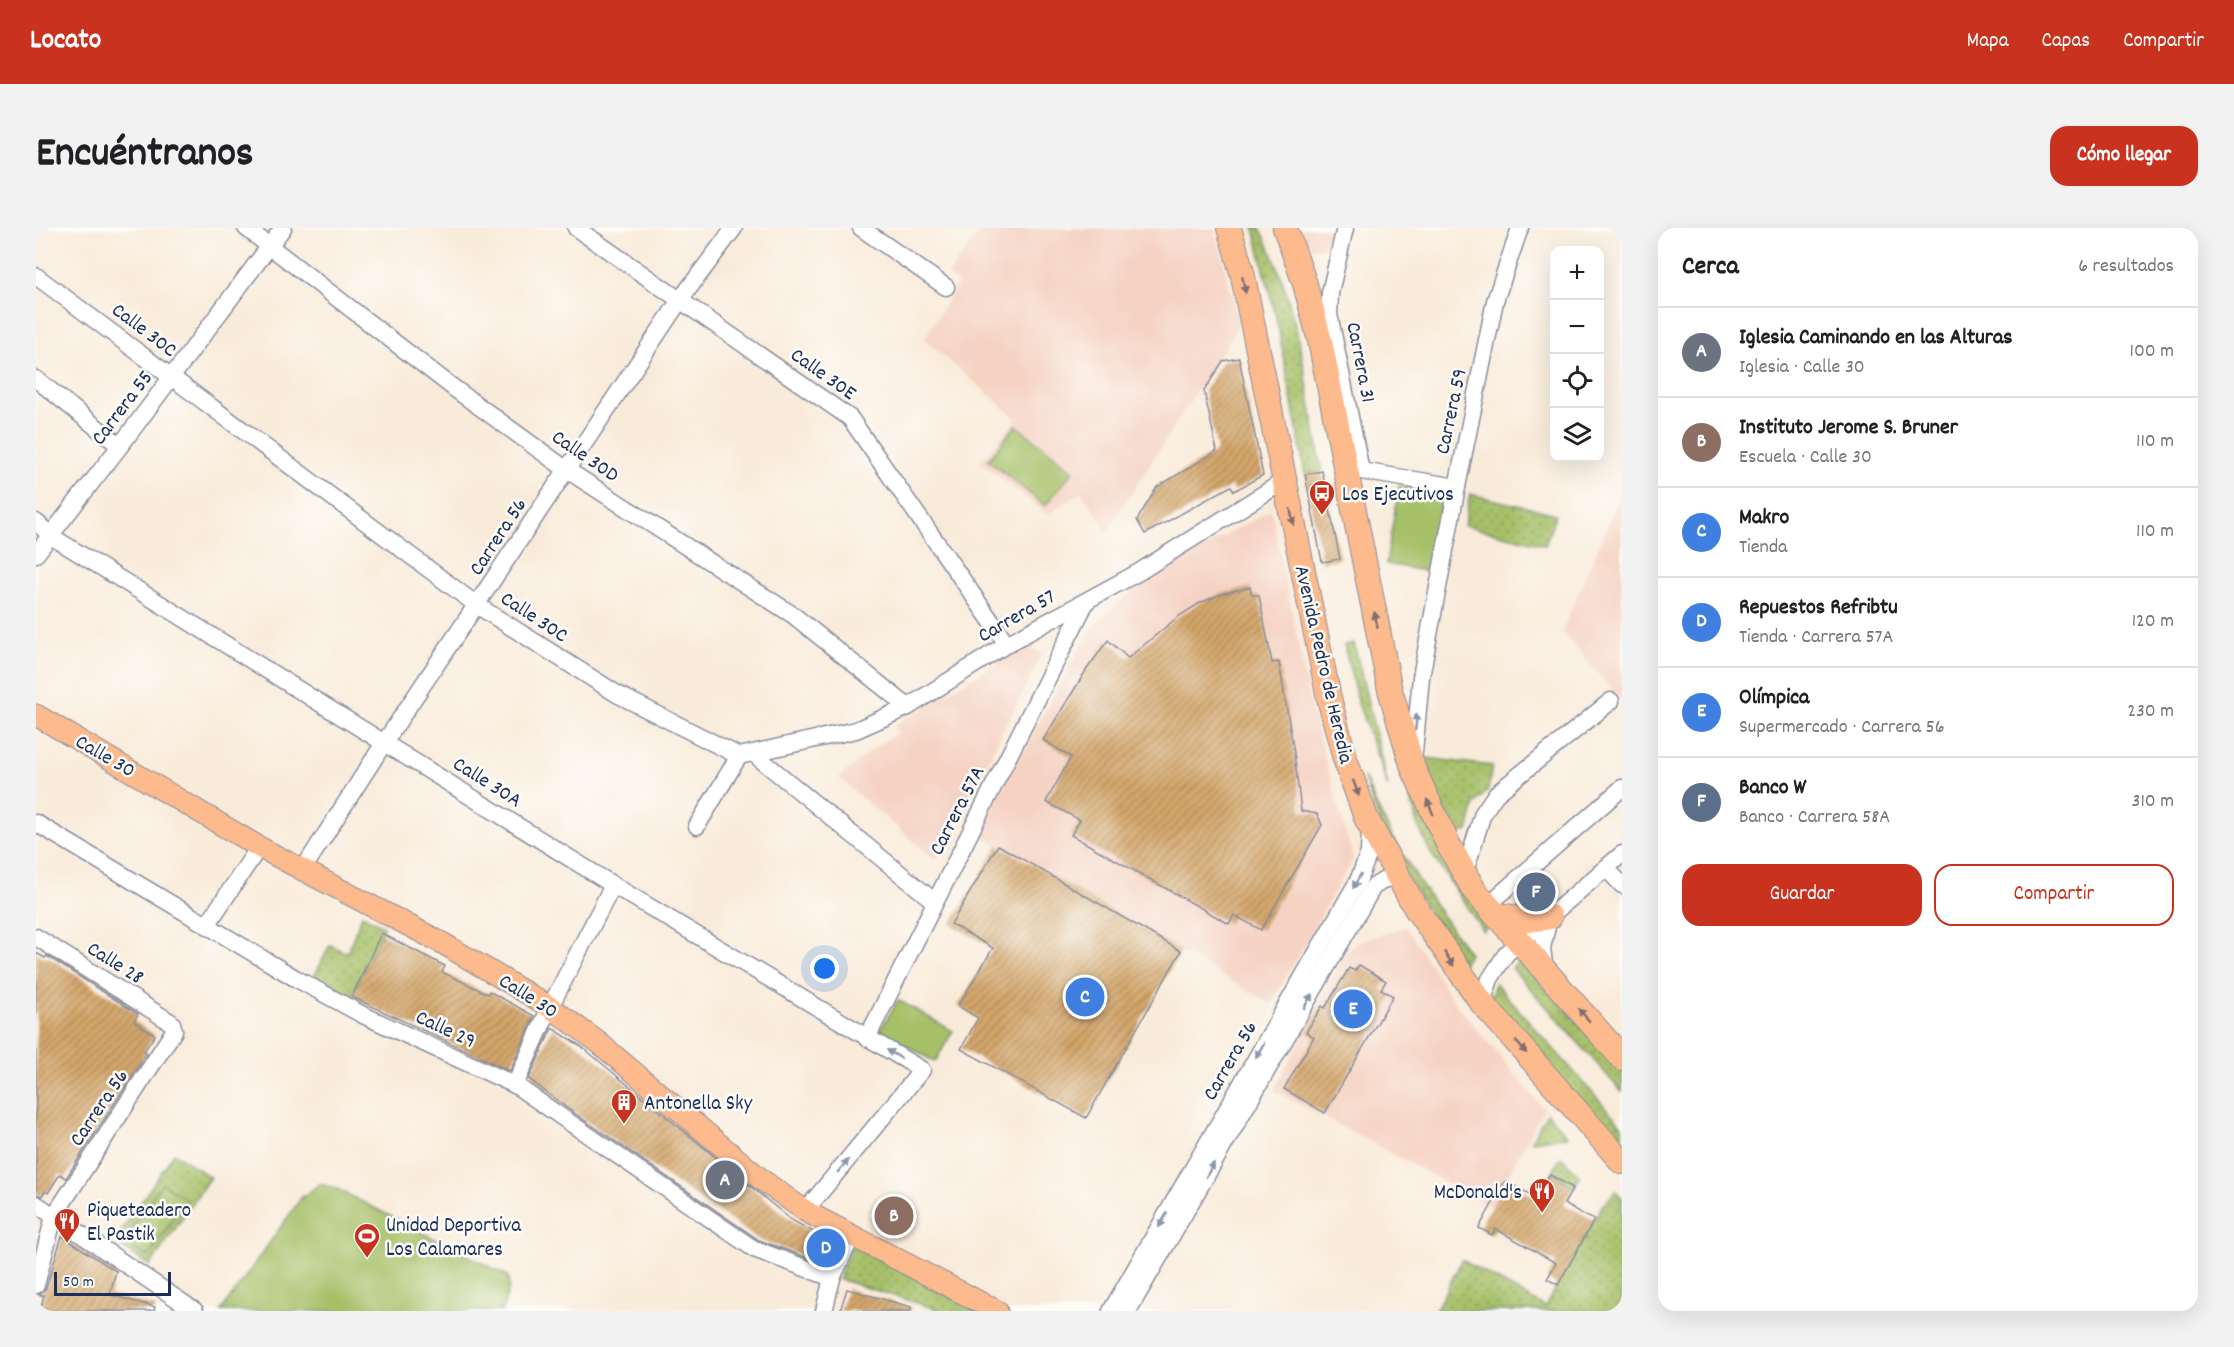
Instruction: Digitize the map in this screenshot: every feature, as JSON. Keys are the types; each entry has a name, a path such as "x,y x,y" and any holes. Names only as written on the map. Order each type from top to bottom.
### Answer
{"highway":[{"name":"Avenida Pedro de Heredia","path":"1229,228 1242,272 1329,698 1346,759 1370,825 1438,942 1482,1003 1622,1162"},
{"path":"1285,228 1305,284 1320,341 1390,690 1413,768 1464,875 1622,1058"},
{"path":"1492,910 1528,920 1550,917"}],"main road":[{"name":"Calle 30","path":"36,715 259,847 444,944 550,1007 598,1042 762,1180 805,1211 997,1311"}],"street":[{"name":"Calle 30D","path":"246,228 454,389 567,470 793,615 908,707"},
{"name":"Carrera 55","path":"36,554 283,228"},
{"name":"Calle 30E","path":"576,228 850,418 1007,644"},
{"name":"Carrera 56","path":"302,871 384,743 478,606 680,300 734,228"},
{"path":"861,228 946,287"},
{"name":"Carrera 31","path":"1345,228 1330,292 1329,314 1361,471 1457,487"},
{"name":"Carrera 59","path":"1413,768 1421,677 1457,487 1495,301 1520,228"},
{"name":"Calle 30C","path":"36,276 478,606 617,694 746,755 934,902"},
{"path":"36,379 120,446"},
{"name":"Carrera 57","path":"746,755 856,730 908,707 1007,644 1139,573 1284,481"},
{"name":"Calle 30A","path":"36,522 51,536 384,743 921,1070 805,1211"},
{"name":"Carrera 57A","path":"867,1038 1086,602"},
{"path":"1390,690 1405,693 1413,690 1421,677"},
{"path":"1464,875 1483,813 1496,794 1611,701"},
{"path":"697,826 746,755"},
{"path":"1492,910 1622,788"},
{"name":"Calle 29","path":"36,823 361,1014 515,1085 754,1249 832,1278"},
{"name":"Carrera 56","path":"1111,1311 1358,881 1369,853 1370,825"},
{"path":"1448,844 1466,842 1475,836"},
{"path":"207,925 259,847"},
{"path":"1482,1003 1494,970 1520,942 1622,854"},
{"path":"1606,868 1622,885"},
{"name":"Carrera 56","path":"1128,1311 1373,887 1386,879 1399,878"},
{"path":"515,1085 550,1007 614,885"},
{"path":"1545,971 1543,939 1550,917"},
{"name":"Calle 28","path":"36,937 172,1023"},
{"name":"Carrera 56","path":"36,1285 54,1215 172,1036 174,1031 172,1023"},
{"path":"36,1204 195,1311"},
{"path":"824,1311 832,1278 852,1236"}],"shaded area":[{"path":"982,228 1214,228 1240,323 1107,531 1082,492 1047,514 980,462 1017,419 924,339 958,283 948,275"},
{"path":"1298,228 1337,228 1333,249 1307,248"},
{"path":"1622,491 1622,700 1562,632"},
{"path":"1271,510 1311,708 1353,859 1271,1004 977,833 1096,623 1143,582"},
{"path":"1027,645 1042,655 936,860 839,778 875,747 898,733 894,725"},
{"path":"1405,926 1457,1006 1544,1109 1491,1207 1274,1090 1344,955 1357,943"}],"green space":[{"path":"1254,228 1260,228 1273,256 1293,316 1322,471 1305,474 1278,326"},
{"path":"1016,425 1073,471 1045,506 988,460"},
{"path":"1399,486 1443,493 1430,572 1386,564"},
{"path":"1470,494 1556,514 1545,545 1464,526"},
{"path":"1354,643 1388,787 1358,703 1344,645"},
{"path":"1426,758 1492,766 1488,790 1475,804 1468,831 1453,834 1424,771"},
{"path":"1403,774 1491,922 1483,931 1430,852 1417,824"},
{"path":"1364,777 1374,801 1411,868 1469,953 1463,964 1393,851"},
{"path":"362,915 384,926 351,998 314,977 330,945 347,953"},
{"path":"1520,960 1622,1070 1622,1092 1512,968"},
{"path":"1495,983 1622,1126 1622,1150 1489,1003"},
{"path":"898,1000 953,1031 935,1062 880,1030"},
{"path":"1547,1113 1568,1136 1531,1141"},
{"path":"174,1153 210,1177 150,1266 114,1242"},
{"path":"1561,1157 1580,1176 1574,1187 1551,1174"},
{"path":"162,1183 186,1199 148,1257 123,1241"},
{"name":"Unidad Deportiva Los Calamares","path":"320,1184 335,1188 508,1276 509,1288 502,1311 221,1311 302,1197"},
{"path":"1616,1191 1622,1198 1622,1311 1435,1311 1462,1260 1545,1307 1602,1206"},
{"path":"852,1245 979,1311 943,1311 838,1279"}],"building":[{"path":"1239,358 1263,475 1234,491 1231,486 1145,534 1137,520 1157,487 1217,451 1204,391 1223,361"},
{"name":"Los Ejecutivos","path":"1322,471 1340,559 1322,562 1305,474"},
{"path":"1250,587 1252,595 1259,595 1272,663 1279,662 1301,811 1317,814 1322,825 1261,930 1234,915 1229,924 1071,835 1080,820 1046,802 1071,757 1043,740 1087,669 1108,640 1128,658 1179,616 1200,603 1221,594"},
{"path":"998,845 1181,951 1086,1118 961,1049 978,1018 958,1006 993,948 951,924"},
{"path":"381,933 445,966 442,972 488,994 489,991 534,1016 510,1071 352,997"},
{"path":"36,953 45,958 47,956 138,1014 134,1021 155,1035 144,1051 147,1053 66,1178 60,1174 48,1193 45,1191 42,1196 36,1194"},
{"path":"1359,965 1386,981 1381,989 1393,996 1325,1113 1284,1089 1314,1037 1306,1032 1322,1006 1325,1008 1349,968 1355,971"},
{"path":"552,1028 581,1046 790,1219 835,1244 827,1265 759,1240 567,1108 529,1079"},
{"path":"1550,1175 1573,1188 1564,1204 1594,1220 1558,1285 1547,1279 1556,1263 1496,1229 1492,1235 1479,1228 1505,1181 1537,1198"},
{"path":"62,1236 116,1271 110,1295 155,1307 154,1311 40,1311 44,1295 39,1295 46,1288"},
{"path":"847,1289 911,1307 911,1311 840,1311"}],"place":[{"name":"Los Ejecutivos","path":"1322,516"},
{"name":"Banco W","path":"1536,892"},
{"name":"Makro","path":"1085,997"},
{"name":"Olímpica","path":"1353,1009"},
{"name":"Antonella Sky","path":"624,1125"},
{"name":"Iglesia Caminando en las Alturas","path":"725,1180"},
{"name":"McDonald's","path":"1542,1214"},
{"name":"Instituto Jerome S. Bruner","path":"894,1216"},
{"name":"Piqueteadero El Pastik","path":"67,1244"},
{"name":"Repuestos Refribtu","path":"826,1248"},
{"name":"Unidad Deportiva Los Calamares","path":"367,1259"}]}
